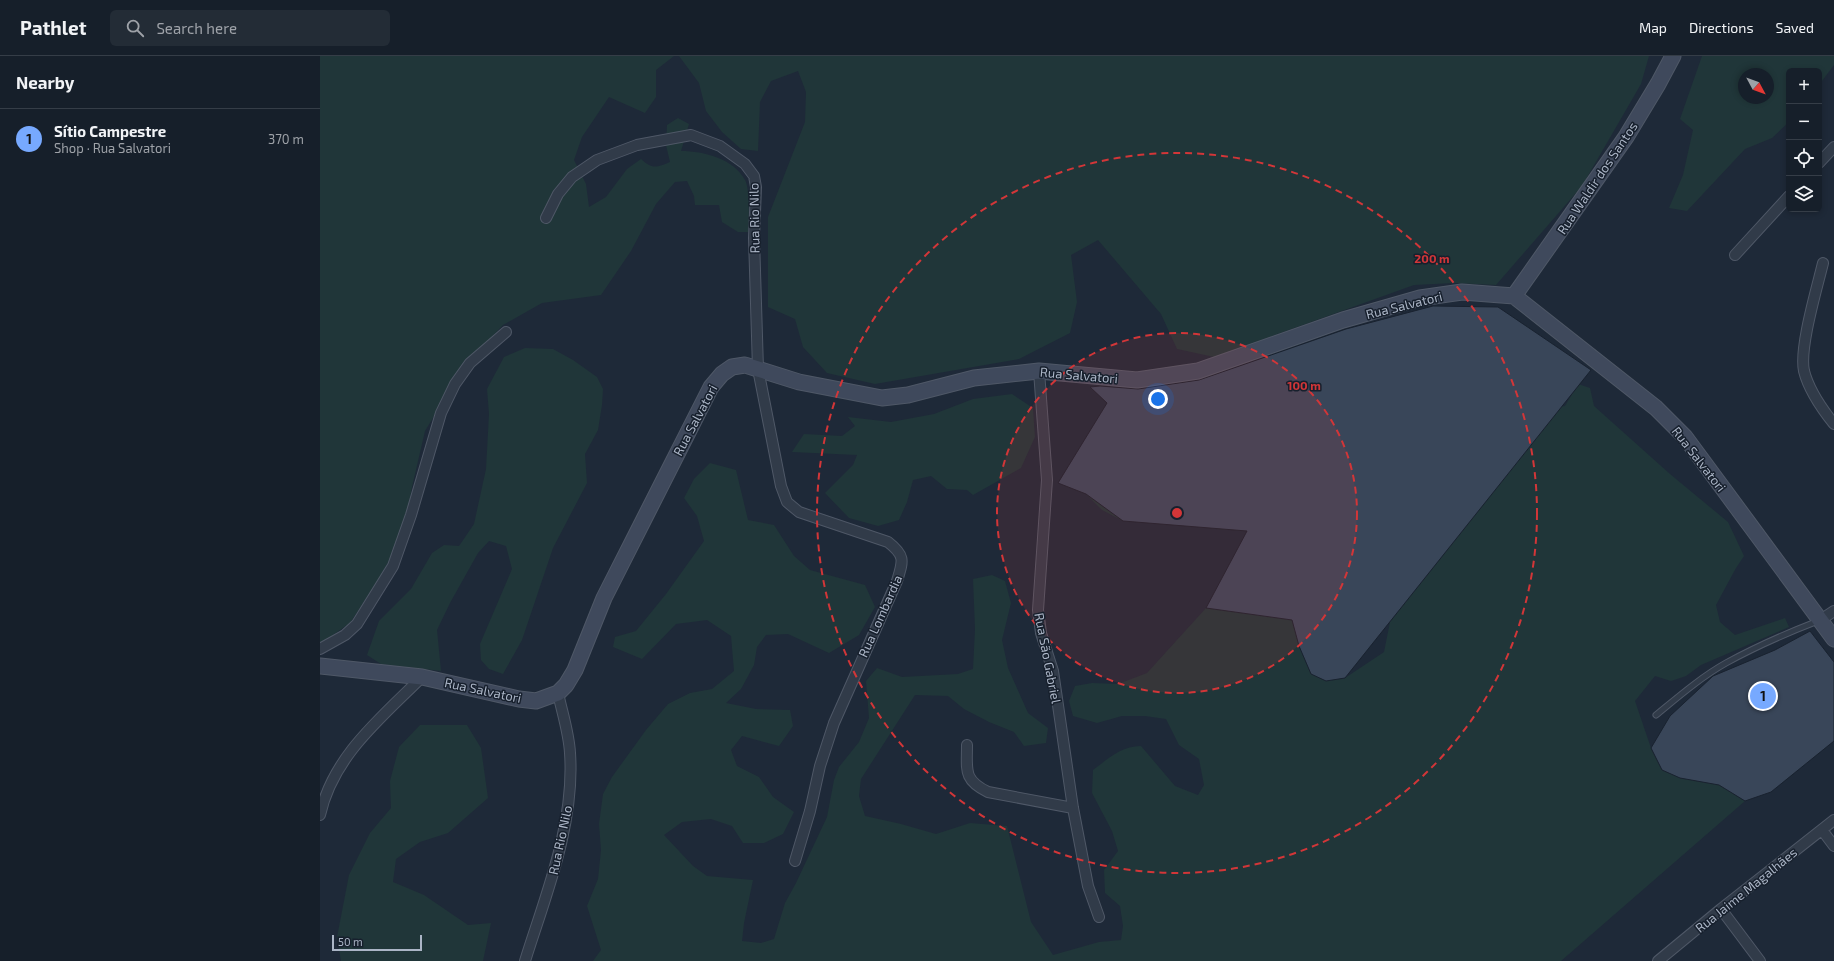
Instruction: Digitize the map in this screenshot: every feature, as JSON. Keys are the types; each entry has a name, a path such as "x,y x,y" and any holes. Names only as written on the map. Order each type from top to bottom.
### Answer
{"street":[{"name":"Rua Waldir dos Santos","path":"1514,296 1626,136 1658,84 1673,56"},
{"name":"Rua Rio Nilo","path":"546,218 558,194 572,177 597,160 637,145 691,135 720,146 745,164 754,176 756,187 754,238 758,368"},
{"path":"1822,160 1834,147"},
{"path":"1735,256 1786,199"},
{"path":"1823,263 1804,348 1804,370 1809,386 1825,413 1834,424"},
{"name":"Rua Salvatori","path":"320,666 422,677 519,699 536,700 558,693 566,685 575,670 604,598 711,388 722,374 732,367 745,365 799,382 882,398 908,395 974,378 1039,371 1137,380 1198,371 1343,320 1420,298 1462,292 1514,296 1656,408 1685,437 1834,640"},
{"path":"320,649 345,635 357,624 393,566 411,515 441,413 454,384 470,363 506,332"},
{"name":"Rua Lombardia","path":"758,368 781,486 787,502 799,512 888,542 900,551 902,562 897,581 834,723 820,766 810,810 795,861"},
{"name":"Rua São Gabriel","path":"1039,371 1047,480 1038,610 1041,633 1053,671 1073,808 1088,886 1099,918"},
{"path":"1819,621 1834,611"},
{"path":"320,815 322,796 356,743 422,677"},
{"name":"Rua Rio Nilo","path":"525,961 554,872 568,809 570,753 558,693"},
{"path":"967,745 967,768 970,781 977,787 988,792 1073,808"},
{"name":"Rua Jaime Magalhães","path":"1658,961 1834,820"},
{"path":"1822,830 1834,846"},
{"path":"1721,909 1760,961"}],"lane":[{"path":"1656,715 1692,686 1724,664 1793,631 1819,621"}],"green space":[{"path":"320,56 674,56 656,70 656,97 645,113 609,97 582,137 574,160 586,184 589,207 606,197 627,169 641,159 651,166 658,166 670,162 666,145 667,125 678,118 689,124 681,151 690,151 718,158 734,167 747,184 749,213 748,232 738,232 722,222 719,205 695,205 694,196 687,181 675,182 656,204 631,251 601,295 542,303 503,325 485,344 447,395 425,431 406,521 396,548 379,579 350,623 320,644"},
{"path":"679,56 1649,56 1641,84 1582,186 1496,285 1454,283 1414,285 1214,357 1177,349 1161,314 1098,240 1071,255 1077,302 1070,333 1019,359 875,384 827,373 803,347 795,319 768,307 768,217 805,122 806,92 798,71 771,81 760,102 758,151 741,149 722,132 706,111 699,83"},
{"path":"1702,56 1834,56 1834,65 1822,81 1822,68 1786,68 1786,125 1772,138 1745,149 1687,211 1669,208 1683,175 1693,130 1680,119"},
{"path":"525,348 553,349 573,360 597,377 603,389 598,430 585,454 587,483 553,548 522,640 503,674 489,669 481,660 480,644 512,569 506,546 489,541 478,553 450,603 437,630 441,671 381,664 367,655 379,621 411,589 432,553 444,545 459,546 474,524 486,469 489,414 487,389 504,357"},
{"path":"1378,353 1392,361 1386,372 1346,389 1309,408 1291,433 1288,527 1279,572 1299,646 1311,674 1326,681 1345,678 1384,652 1394,602 1374,581 1341,552 1335,530 1386,528 1425,516 1438,516 1532,400 1543,409 1565,406 1578,384 1590,388 1594,406 1670,474 1728,522 1744,556 1716,605 1720,622 1735,635 1785,618 1789,627 1701,665 1686,676 1671,681 1655,676 1635,701 1651,748 1662,770 1680,778 1719,785 1745,801 1561,961 593,961 601,950 587,906 598,879 601,850 599,824 603,794 612,777 646,730 668,704 690,693 712,689 734,671 731,636 707,620 676,624 642,659 613,647 615,637 636,631 666,594 704,541 697,516 684,498 694,479 710,463 736,470 748,520 774,525 794,556 810,570 865,585 875,607 859,635 829,653 788,634 766,635 757,647 754,665 741,689 726,703 756,709 790,710 793,726 779,746 742,736 731,750 737,766 759,777 773,797 794,812 783,834 764,843 743,843 732,826 711,819 682,822 664,835 693,866 707,876 753,880 744,923 742,941 761,943 774,939 785,903 827,817 834,780 839,767 859,742 869,718 866,681 877,668 902,677 958,674 973,669 975,629 973,579 992,575 1005,581 1011,603 1002,640 1008,668 1028,713 1048,728 1046,743 1024,746 1014,732 989,722 964,709 948,696 915,695 861,779 859,796 865,816 936,834 970,823 1007,826 1031,922 1053,955 1099,942 1121,940 1123,926 1120,906 1105,893 1104,870 1118,851 1112,831 1092,793 1093,770 1127,748 1141,746 1175,786 1198,795 1204,785 1199,759 1179,745 1166,719 1145,716 1122,716 1097,723 1073,716 1069,701 1075,686 1092,683 1118,684 1147,673 1206,608 1226,597 1257,566 1264,541 1247,531 1216,529 1172,521 1123,521 1102,510 1086,494 1084,476 1100,453 1107,403 1129,398 1186,399 1230,397 1285,379 1312,377 1326,367"},
{"path":"1012,394 1033,408 1035,437 1021,468 973,495 967,490 947,489 931,476 913,480 907,502 899,520 878,526 849,518 825,493 853,465 857,455 792,452 804,434 842,436 855,426 848,417 891,422 934,414 973,399"},
{"path":"420,725 467,725 481,748 488,798 448,833 420,842 396,859 393,882 424,895 468,925 491,923 483,961 341,961 337,937 349,875 370,833 391,808 390,781 399,747"}],"building":[{"path":"1433,306 1498,307 1591,370 1345,678 1326,681 1311,674 1299,646 1292,620 1206,608 1247,531 1123,521 1086,494 1058,483 1107,403 1090,387 1100,386 1138,389 1199,380 1346,329"},
{"path":"1810,631 1834,662 1834,741 1771,792 1745,801 1719,785 1680,778 1662,770 1651,748 1670,716 1713,676 1775,650"}],"place":[{"name":"Sítio Campestre","path":"1763,696"}]}
